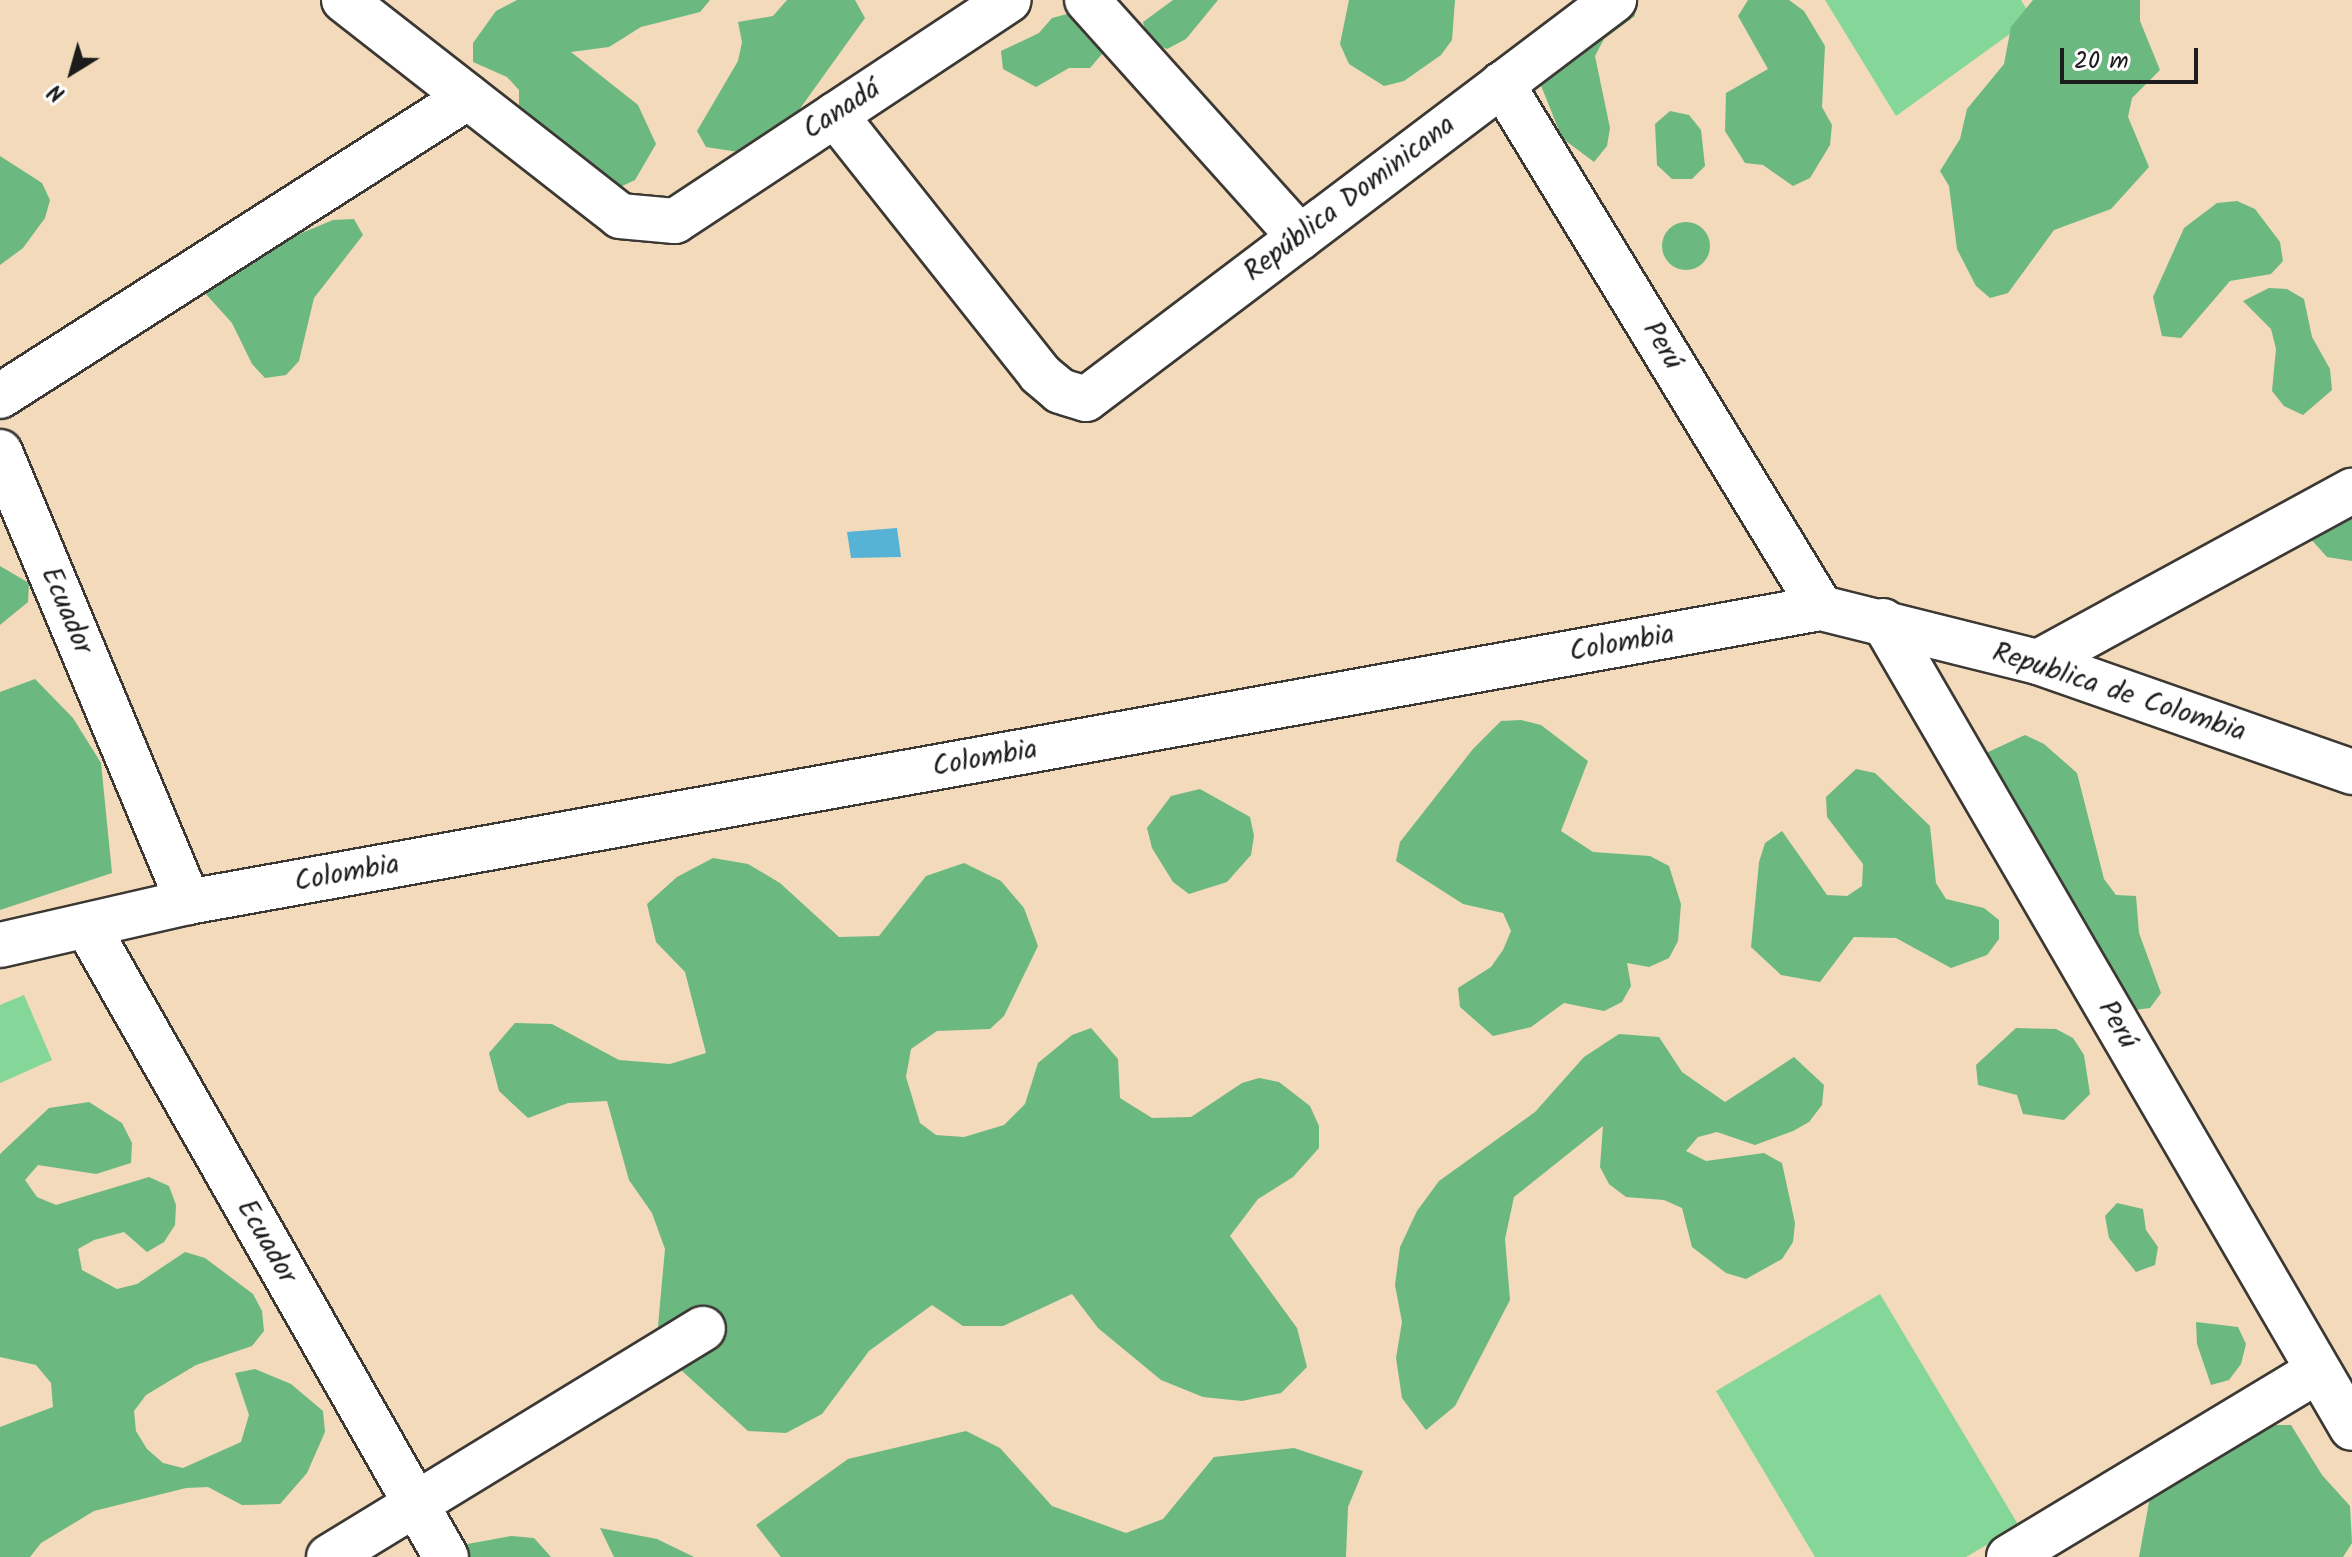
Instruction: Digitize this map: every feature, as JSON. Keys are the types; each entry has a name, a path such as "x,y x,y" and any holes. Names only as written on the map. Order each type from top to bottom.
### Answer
{"street":[{"path":"0,396 468,97 344,0"},
{"name":"Canadá","path":"468,97 620,216 675,221 1009,0"},
{"path":"1087,0 1300,237"},
{"name":"República Dominicana","path":"835,115 1040,374 1060,391 1086,399 1614,0"},
{"name":"Perú","path":"1502,84 1821,608"},
{"name":"Ecuador","path":"0,452 188,902"},
{"path":"2038,662 2352,491"},
{"name":"Colombia","path":"0,945 188,902 1821,608 1883,621"},
{"name":"Perú","path":"1883,621 2352,1428"},
{"name":"Republica de Colombia","path":"1883,621 2038,662 2352,772"},
{"name":"Ecuador","path":"87,926 446,1557"},
{"path":"329,1557 703,1329"},
{"path":"2009,1557 2317,1371"}],"green space":[{"path":"517,0 710,0 700,12 641,27 609,47 571,52 638,105 656,144 635,180 614,190 519,151 519,90 507,77 473,62 473,43 496,11"},
{"path":"787,0 855,0 865,18 781,135 745,153 706,147 697,131 738,61 742,42 738,22 773,16"},
{"path":"1173,0 1218,0 1186,39 1167,49 1148,41 1143,22"},
{"path":"1349,0 1455,0 1452,40 1441,55 1404,81 1384,86 1349,64 1340,44"},
{"path":"1631,0 1635,16 1604,39 1595,56 1610,128 1607,146 1594,162 1562,138 1532,63"},
{"path":"1748,0 1789,0 1804,11 1825,46 1822,107 1832,125 1830,145 1810,178 1793,186 1763,165 1745,163 1725,131 1726,93 1768,69 1738,16"},
{"path":"1825,0 2021,0 2032,18 1896,116"},
{"path":"2033,0 2140,0 2140,21 2160,70 2132,98 2128,117 2149,167 2111,209 2054,230 2008,293 1990,298 1976,286 1957,249 1949,186 1940,171 1960,139 1967,109 2004,64 2011,27"},
{"path":"1071,13 1103,35 1102,54 1090,68 1069,68 1036,87 1003,69 1001,51 1039,33 1052,18"},
{"path":"1670,111 1689,115 1701,130 1705,166 1692,179 1672,179 1657,165 1655,124"},
{"path":"0,156 42,183 50,200 45,218 23,248 0,265"},
{"path":"2237,201 2255,209 2280,242 2283,261 2271,274 2230,281 2181,338 2162,336 2153,297 2184,228 2217,203"},
{"path":"354,219 363,235 314,298 299,361 286,375 265,378 252,364 232,323 204,292 205,273 333,220"},
{"path":"1686,222 1695,223 1703,229 1709,237 1709,255 1703,263 1695,269 1686,270 1677,269 1669,263 1663,255 1662,246 1663,237 1669,229 1677,223"},
{"path":"2269,288 2287,289 2304,299 2312,337 2330,369 2332,390 2303,415 2284,406 2272,391 2276,349 2271,329 2243,301"},
{"path":"2352,512 2352,561 2327,557 2308,536"},
{"path":"0,566 29,583 28,602 0,625"},
{"path":"35,679 73,718 101,763 112,873 0,910 0,692"},
{"path":"1521,720 1541,725 1588,761 1561,831 1593,852 1650,856 1669,866 1681,904 1678,941 1669,958 1649,967 1627,963 1631,986 1622,1002 1604,1011 1564,1003 1531,1027 1493,1036 1460,1007 1458,988 1491,967 1503,950 1511,931 1503,913 1463,904 1396,861 1400,842 1473,749 1501,721"},
{"path":"2025,735 2044,744 2077,773 2104,879 2116,895 2136,896 2139,933 2161,993 2150,1008 2127,1011 1983,772 1986,753"},
{"path":"1856,769 1875,773 1930,826 1936,883 1946,899 1984,908 1999,920 1999,939 1987,955 1951,968 1896,938 1854,937 1820,982 1781,975 1751,947 1759,862 1765,843 1782,831 1827,895 1847,896 1862,886 1863,864 1827,817 1826,797"},
{"path":"1200,789 1250,817 1254,836 1251,855 1227,882 1189,894 1173,882 1152,848 1147,828 1171,796"},
{"path":"713,858 748,864 780,883 839,937 879,936 926,876 964,863 1001,881 1024,908 1038,946 1004,1016 990,1029 937,1031 911,1049 906,1077 920,1123 936,1135 964,1137 1004,1125 1025,1104 1038,1063 1072,1035 1091,1028 1118,1059 1120,1098 1152,1118 1191,1117 1242,1083 1259,1078 1279,1082 1310,1106 1319,1126 1319,1148 1293,1177 1258,1199 1230,1236 1297,1328 1307,1367 1281,1393 1242,1401 1203,1397 1161,1380 1098,1328 1072,1294 1003,1326 963,1326 932,1305 869,1351 822,1414 786,1433 748,1431 681,1370 658,1326 665,1249 652,1213 629,1180 607,1101 568,1103 528,1118 499,1091 489,1053 515,1023 552,1024 619,1060 670,1064 706,1053 685,972 656,942 647,904 677,877"},
{"path":"24,995 52,1060 0,1083 0,1005"},
{"path":"2016,1028 2056,1029 2073,1038 2084,1055 2090,1094 2064,1120 2023,1114 2017,1095 1978,1085 1976,1065"},
{"path":"1619,1034 1659,1037 1682,1072 1725,1102 1794,1057 1824,1085 1822,1105 1809,1122 1793,1131 1755,1145 1717,1132 1698,1137 1686,1151 1706,1161 1764,1153 1782,1163 1795,1223 1793,1242 1782,1259 1746,1279 1726,1273 1692,1247 1682,1208 1664,1200 1626,1197 1609,1184 1600,1167 1603,1126 1514,1197 1505,1239 1510,1300 1455,1406 1426,1430 1402,1398 1396,1358 1402,1322 1395,1285 1400,1247 1417,1211 1439,1181 1535,1112 1584,1057"},
{"path":"89,1102 122,1123 132,1143 131,1163 96,1174 38,1165 25,1180 37,1197 56,1205 149,1177 169,1186 176,1205 175,1225 164,1242 147,1252 124,1232 94,1240 78,1249 82,1270 117,1289 137,1284 185,1252 205,1258 253,1294 262,1311 264,1331 252,1346 196,1365 146,1395 134,1411 136,1431 147,1449 163,1463 183,1468 241,1442 249,1415 235,1373 255,1369 291,1384 323,1411 325,1432 307,1473 280,1504 242,1505 208,1487 186,1488 94,1511 41,1543 30,1557 0,1557 0,1427 53,1407 51,1383 36,1365 0,1357 0,1154 49,1108"},
{"path":"2117,1203 2143,1209 2146,1230 2158,1247 2155,1265 2136,1272 2109,1238 2105,1216"},
{"path":"1880,1294 2019,1526 1966,1557 1815,1557 1716,1391"},
{"path":"2196,1322 2238,1327 2246,1344 2241,1364 2229,1380 2211,1385 2197,1344"},
{"path":"2249,1425 2291,1425 2322,1475 2350,1506 2352,1543 2343,1557 2139,1557 2152,1486"},
{"path":"966,1431 1000,1448 1052,1506 1126,1533 1163,1519 1214,1457 1294,1448 1363,1471 1348,1507 1346,1557 781,1557 756,1525 848,1459"},
{"path":"600,1528 657,1539 694,1557 614,1557"},
{"path":"511,1536 534,1538 551,1557 445,1557 451,1547"}],"water":[{"path":"897,528 901,557 851,558 847,532"}]}
